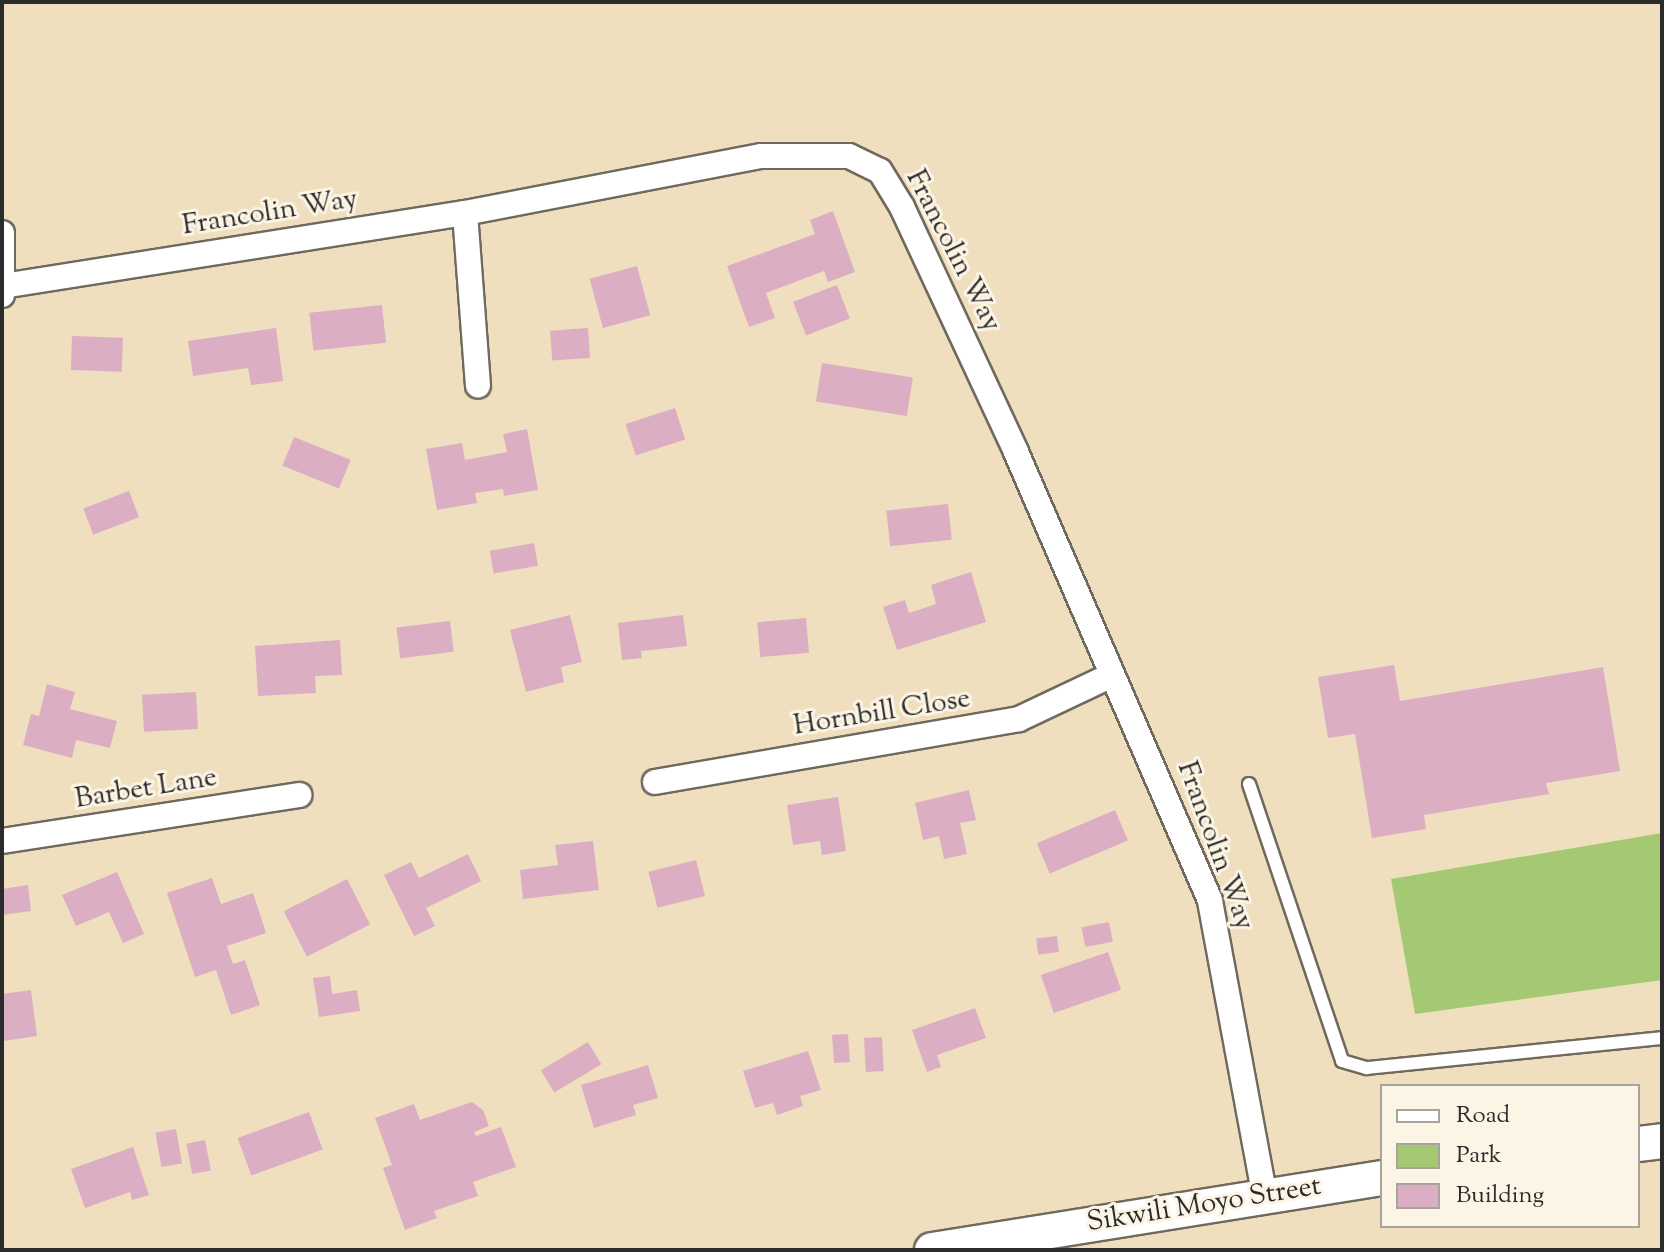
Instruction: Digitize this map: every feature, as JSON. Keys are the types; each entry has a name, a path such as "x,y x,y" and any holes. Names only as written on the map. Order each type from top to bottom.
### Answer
{"street":[{"name":"Francolin Way","path":"3,290 465,213 761,156 849,156 880,171 902,207 991,398 1210,901 1264,1193"},
{"path":"465,213 478,386"},
{"path":"2,233 3,290"},
{"name":"Hornbill Close","path":"655,782 1019,719 1110,676"},
{"name":"Barbet Lane","path":"2,841 299,795"},
{"path":"1640,1144 1662,1141"},
{"name":"Sikwili Moyo Street","path":"932,1250 1264,1193 1380,1178"}],"lane":[{"path":"1249,784 1342,1061 1367,1068 1662,1038"}],"green space":[{"path":"1662,833 1662,980 1415,1014 1391,879"}],"building":[{"path":"833,211 855,272 828,282 824,271 766,293 775,318 749,327 727,266 815,234 810,220"},
{"path":"637,266 650,315 603,328 590,279"},
{"path":"837,285 850,319 806,335 793,302"},
{"path":"382,305 386,343 313,350 309,313"},
{"path":"276,328 283,381 251,385 248,368 193,376 188,341"},
{"path":"588,328 590,358 552,361 550,331"},
{"path":"72,336 123,338 122,372 71,370"},
{"path":"822,363 913,377 907,416 816,402"},
{"path":"675,408 685,439 636,455 626,424"},
{"path":"527,429 538,490 504,496 503,489 475,493 477,503 437,510 426,449 462,443 465,460 507,452 503,434"},
{"path":"294,437 351,460 339,489 282,466"},
{"path":"129,491 139,517 93,535 83,509"},
{"path":"948,504 952,540 890,546 886,510"},
{"path":"534,543 538,566 494,573 490,551"},
{"path":"971,572 986,622 897,650 883,607 905,600 909,613 936,604 931,585"},
{"path":"570,615 582,662 561,667 564,682 526,692 510,630"},
{"path":"683,615 687,646 641,651 642,658 622,660 618,623"},
{"path":"806,618 809,653 760,657 757,622"},
{"path":"450,621 454,652 400,658 396,628"},
{"path":"340,640 342,675 315,676 316,693 258,696 255,646"},
{"path":"1394,665 1400,701 1603,667 1620,771 1546,783 1549,794 1424,815 1426,829 1372,838 1355,734 1328,738 1318,677"},
{"path":"47,684 75,692 70,709 117,721 110,748 76,740 72,758 23,745 31,714 39,716"},
{"path":"196,692 198,729 144,732 142,695"},
{"path":"969,790 976,820 960,823 967,854 944,859 939,836 923,840 915,803"},
{"path":"838,797 846,851 822,855 820,841 793,845 787,805"},
{"path":"1115,810 1128,840 1050,874 1037,843"},
{"path":"593,841 599,890 523,899 520,870 558,865 555,845"},
{"path":"468,854 481,881 426,908 435,926 414,936 384,875 411,862 419,878"},
{"path":"696,860 705,896 657,908 648,872"},
{"path":"117,872 144,934 123,943 109,912 76,926 62,895"},
{"path":"212,878 221,904 253,893 266,933 227,946 233,964 245,960 260,1005 231,1015 216,970 195,977 167,893"},
{"path":"347,879 370,924 307,957 284,911"},
{"path":"28,885 31,911 2,915 2,889"},
{"path":"1109,922 1113,942 1085,947 1082,927"},
{"path":"1057,936 1059,952 1038,954 1036,939"},
{"path":"1108,952 1121,990 1054,1013 1041,975"},
{"path":"330,976 332,994 357,990 360,1011 319,1017 313,978"},
{"path":"31,990 37,1036 4,1041 2,994"},
{"path":"975,1008 986,1038 937,1055 941,1067 927,1072 912,1030"},
{"path":"848,1034 850,1062 834,1063 832,1035"},
{"path":"882,1037 884,1071 866,1072 864,1038"},
{"path":"588,1042 601,1064 554,1093 541,1070"},
{"path":"808,1051 821,1090 800,1096 803,1106 777,1115 773,1103 755,1108 743,1071"},
{"path":"648,1065 658,1098 633,1105 636,1115 594,1128 581,1085"},
{"path":"472,1102 483,1110 489,1126 474,1132 476,1136 501,1127 516,1167 473,1182 478,1196 434,1211 437,1218 405,1230 383,1168 392,1165 375,1118 414,1104 420,1120"},
{"path":"309,1112 323,1150 251,1176 238,1138"},
{"path":"176,1129 182,1163 161,1167 155,1133"},
{"path":"205,1140 211,1170 192,1174 186,1144"},
{"path":"133,1147 149,1195 132,1200 130,1192 85,1208 71,1169"}]}
